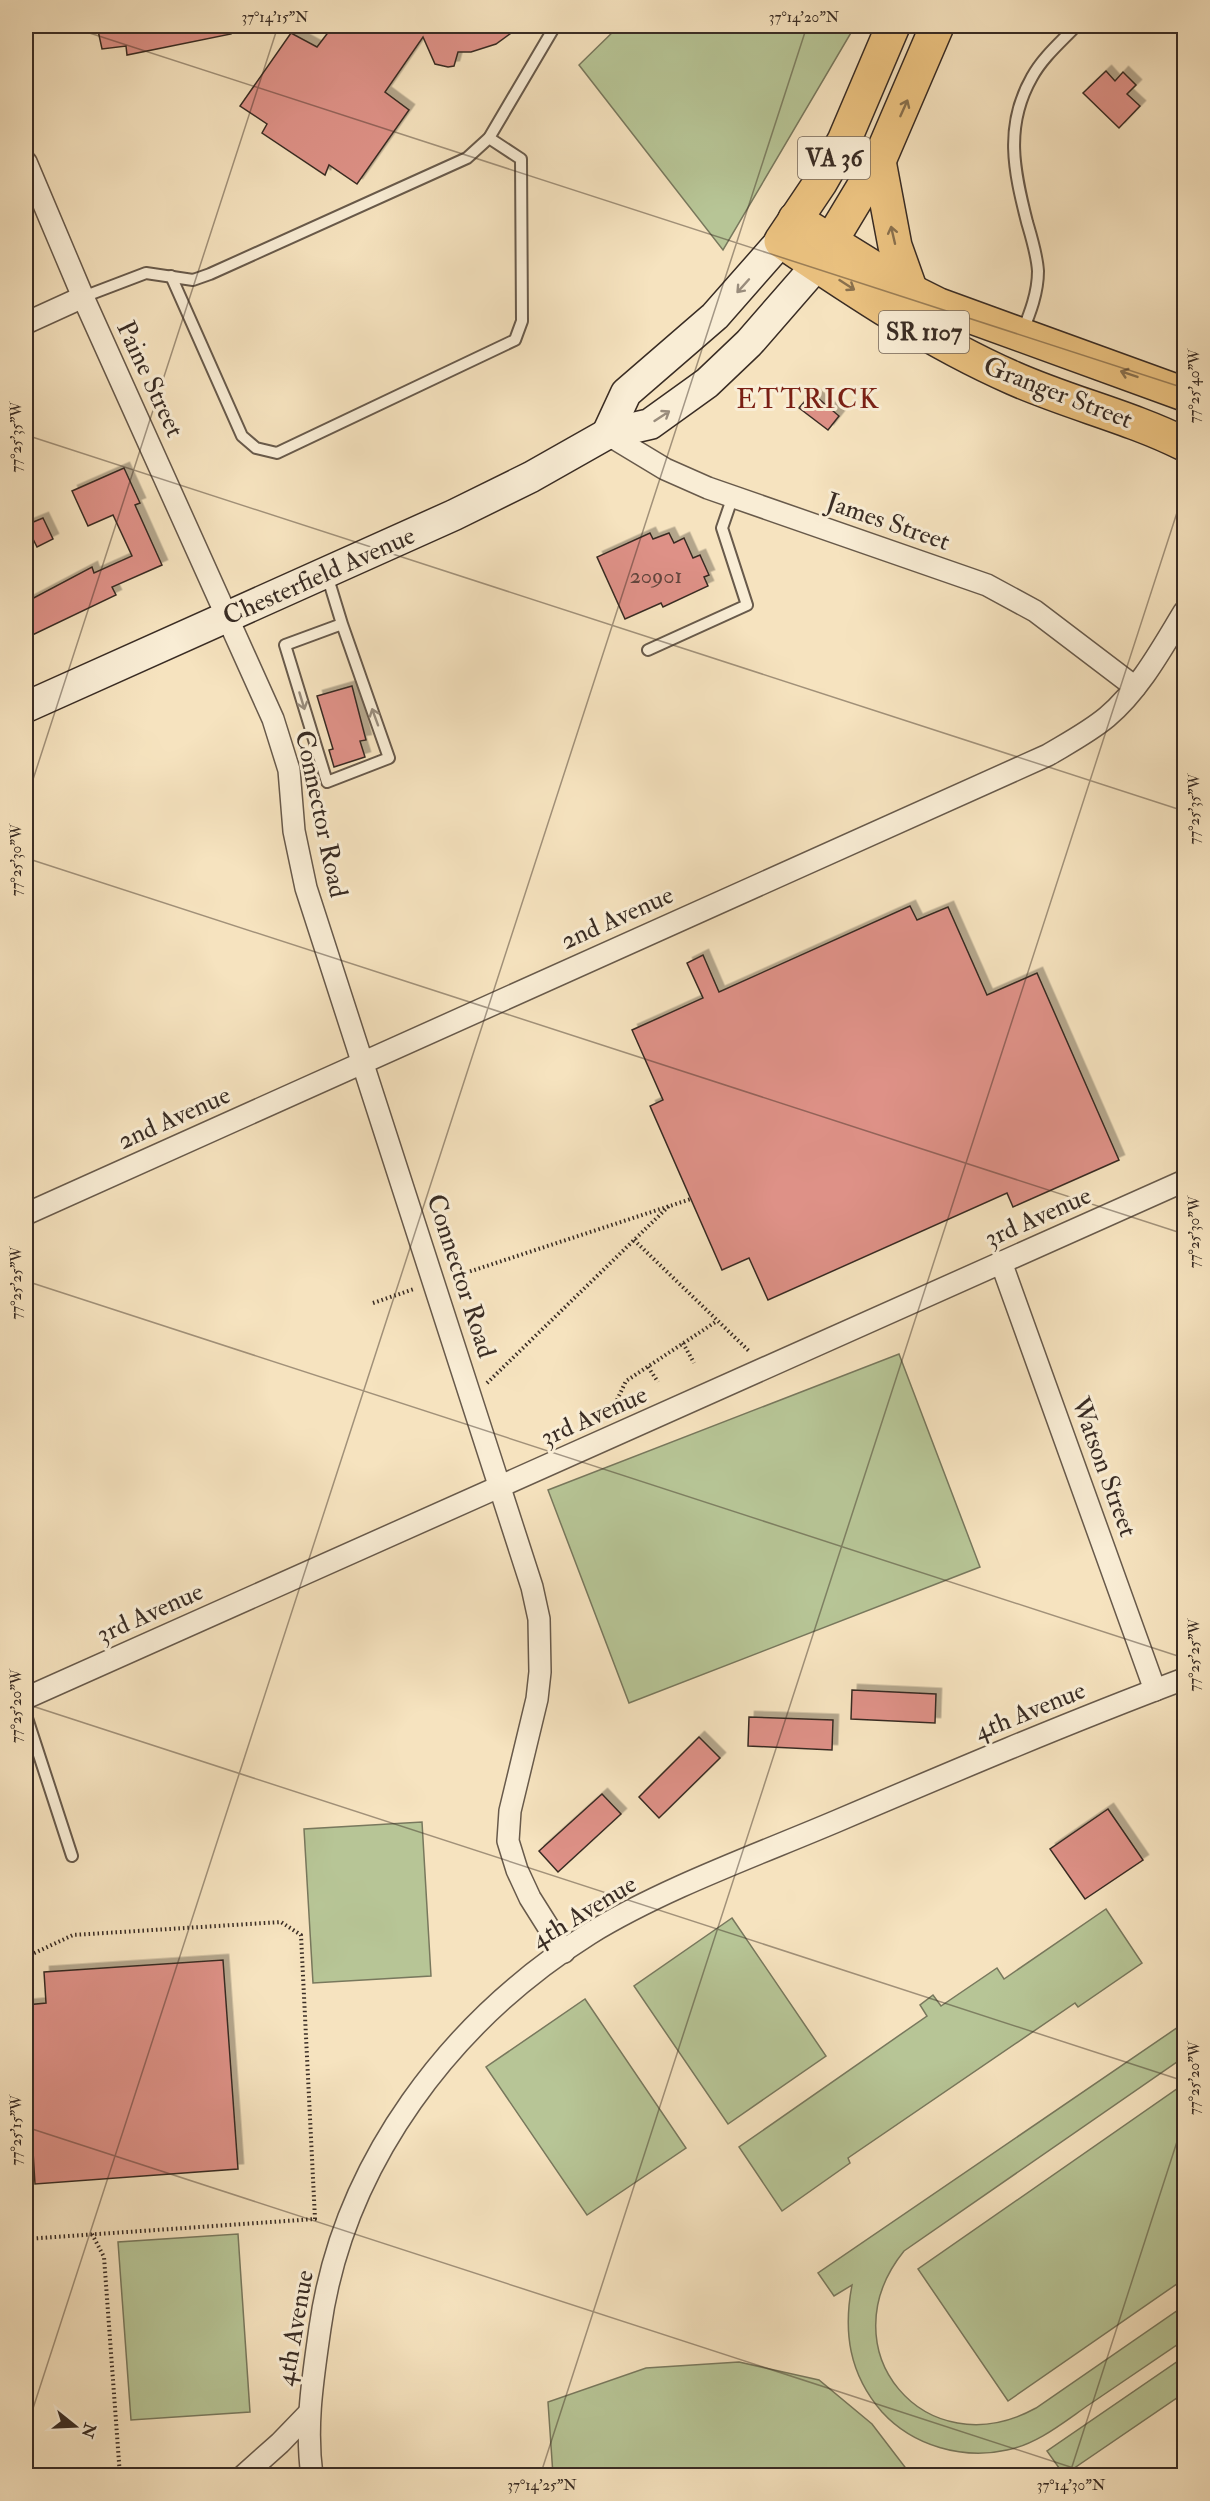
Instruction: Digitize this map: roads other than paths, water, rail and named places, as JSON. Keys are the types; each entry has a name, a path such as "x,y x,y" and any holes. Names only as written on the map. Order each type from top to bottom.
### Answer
{"main road":[{"name":"VA 36","path":"607,434 626,393 715,316 788,230 844,141 893,26"},
{"name":"VA 36","path":"825,253 879,161 937,26"},
{"path":"879,161 895,246 911,291"},
{"name":"Granger Street","path":"788,230 825,253 955,311 1185,394"},
{"name":"Granger Street","path":"825,253 903,320 975,361 1047,393 1162,433 1185,444"},
{"name":"Chesterfield Avenue","path":"26,707 327,572 531,477 607,434 650,424 707,383 749,343 825,253"}],"street":[{"name":"Paine Street","path":"26,162 83,297 228,616"},
{"path":"26,323 83,297"},
{"name":"James Street","path":"607,434 665,469 733,496 987,585 1014,597 1135,687"},
{"name":"2nd Avenue","path":"26,1214 1048,755 1108,717 1135,687 1185,612"},
{"name":"Connector Road","path":"228,616 273,719 282,746 289,770 294,831 304,878 532,1587 539,1618 541,1644 537,1699 510,1811 508,1841 517,1870 530,1898 564,1952"},
{"name":"3rd Avenue","path":"26,1698 1185,1181"},
{"name":"Watson Street","path":"1001,1262 1155,1690"},
{"name":"4th Avenue","path":"312,2472 308,2414 323,2308 343,2229 374,2163 417,2092 486,2016 564,1952 610,1922 678,1890 980,1760 1185,1679"},
{"path":"243,2475 280,2443 308,2414"}],"lane":[{"path":"83,297 146,273 193,280 210,274 466,158 489,138 555,26"},
{"path":"1021,336 1034,301 1038,270 1016,180 1012,134 1018,109 1032,76 1043,61 1077,26"},
{"path":"171,276 242,436 256,448 277,453 515,340 522,321 522,159 489,138"},
{"path":"648,650 747,605 722,528 733,496"},
{"path":"327,572 342,624 389,758 327,782 285,645 342,624"},
{"path":"26,1715 72,1856"}],"district":[{"name":"ETTRICK","path":"808,399"}]}
